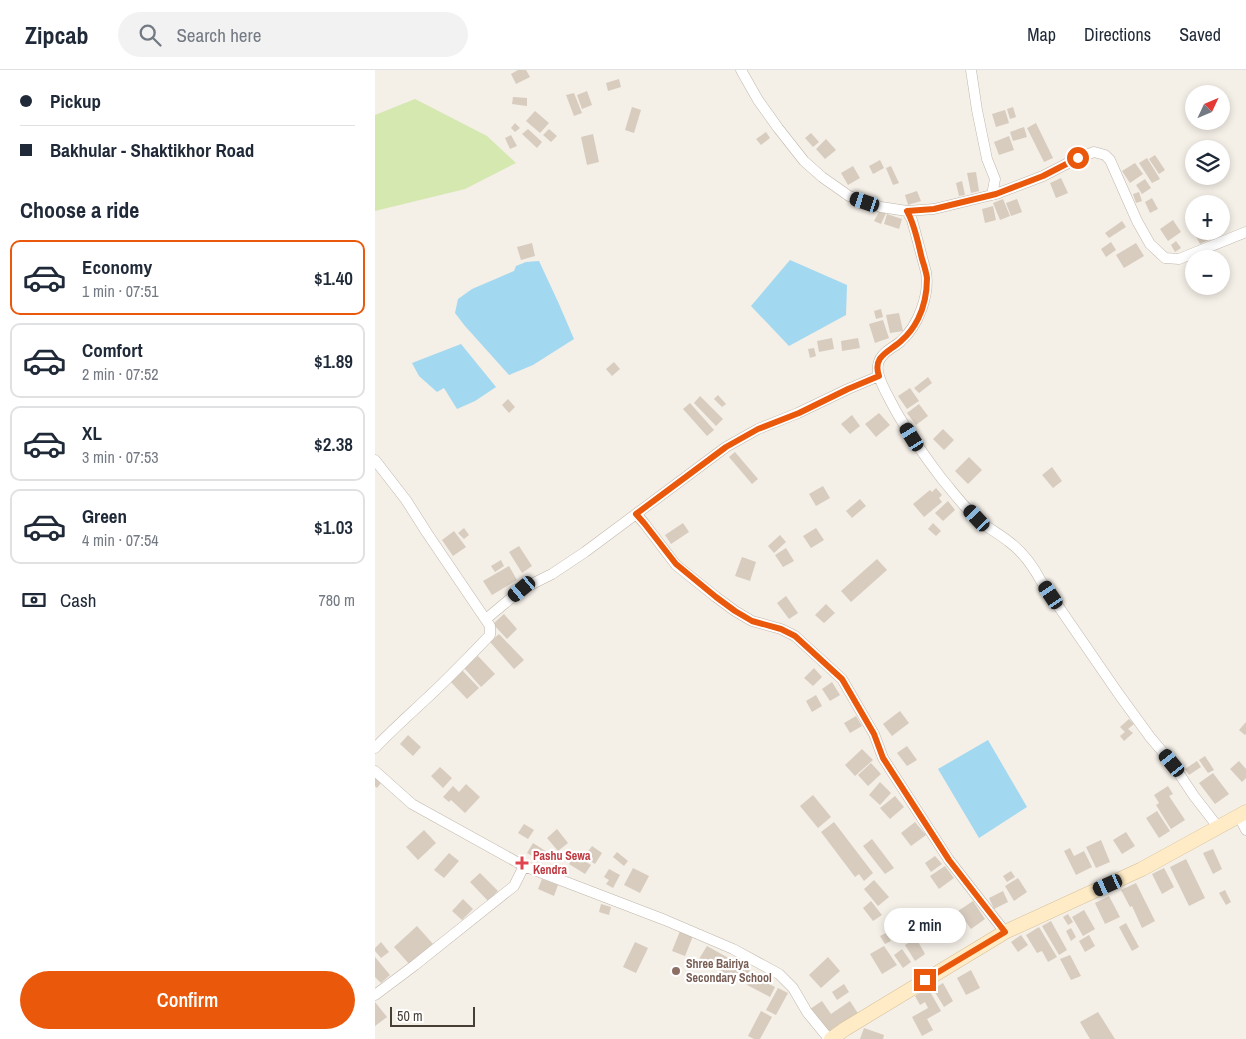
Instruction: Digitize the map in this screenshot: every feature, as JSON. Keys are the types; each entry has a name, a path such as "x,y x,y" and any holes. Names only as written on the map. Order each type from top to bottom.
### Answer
{"street":[{"path":"741,70 778,128 804,161 822,178 849,196 881,207 907,211 934,209 992,195 1043,176 1094,152 1110,160 1137,221 1150,244 1165,258 1179,259 1246,232"},
{"path":"971,70 987,159 995,179 992,195"},
{"path":"907,211 912,220 927,277 925,300 911,330 902,341 883,355 878,363 879,376 883,387 929,462 955,496 977,518 1009,541 1033,567 1118,693 1218,827"},
{"path":"486,619 522,589 553,574 585,552 726,447 758,429 799,413 879,376"},
{"path":"375,460 406,500 490,626 490,635 426,699 393,728 375,748"},
{"path":"636,514 676,564 716,597 752,621 781,629 795,636 842,679 874,734 883,758 949,860 1005,932"},
{"path":"375,771 412,804 524,866 665,920 724,946 779,974 793,988 807,1012 830,1039 1005,932 1142,869 1243,814 1246,830"},
{"path":"375,995 514,886 524,866"}],"green space":[{"path":"415,99 487,136 516,163 465,189 375,211 375,115"}],"water":[{"path":"790,260 847,285 846,315 789,346 751,306"},
{"path":"539,261 574,339 533,365 509,375 455,313 458,299 472,289 514,271 516,266 526,262"},
{"path":"461,344 496,387 475,401 457,409 444,388 437,392 419,376 412,363"},
{"path":"988,740 1027,807 979,838 938,769"}],"building":[{"path":"518,70 526,70 530,77 516,84 511,74"},
{"path":"619,79 621,87 608,91 606,83"},
{"path":"587,91 592,105 582,109 577,95"},
{"path":"574,93 582,113 574,116 566,95"},
{"path":"513,97 527,98 527,106 512,104"},
{"path":"632,107 641,110 634,133 625,130"},
{"path":"1013,107 1016,117 1010,119 1007,109"},
{"path":"1005,110 1009,123 996,127 992,114"},
{"path":"535,111 549,123 540,133 526,121"},
{"path":"515,123 520,128 515,132 511,128"},
{"path":"1036,123 1053,158 1044,162 1027,128"},
{"path":"1024,127 1027,137 1013,141 1010,132"},
{"path":"528,129 542,142 537,148 522,134"},
{"path":"549,129 557,136 551,142 543,135"},
{"path":"766,132 770,138 761,145 756,139"},
{"path":"811,133 819,142 813,147 805,138"},
{"path":"593,134 599,162 587,165 581,137"},
{"path":"511,135 517,146 510,149 505,138"},
{"path":"1009,136 1014,150 999,155 994,142"},
{"path":"826,139 836,150 825,159 816,149"},
{"path":"1155,155 1165,170 1159,174 1149,159"},
{"path":"1147,158 1160,179 1152,183 1139,163"},
{"path":"880,160 884,168 873,174 869,166"},
{"path":"1135,163 1143,174 1130,183 1122,171"},
{"path":"853,166 860,178 848,185 841,173"},
{"path":"891,166 899,183 893,185 886,168"},
{"path":"976,172 979,191 971,193 967,173"},
{"path":"1061,178 1068,193 1056,198 1050,183"},
{"path":"1145,179 1151,188 1142,194 1136,185"},
{"path":"962,181 965,195 959,196 956,183"},
{"path":"917,191 921,201 908,205 905,195"},
{"path":"1139,192 1142,201 1136,203 1133,194"},
{"path":"1152,198 1158,209 1150,213 1145,202"},
{"path":"1003,199 1010,216 1000,220 993,203"},
{"path":"1017,199 1022,212 1011,216 1006,203"},
{"path":"993,206 996,220 985,223 982,209"},
{"path":"880,210 886,213 881,224 874,221"},
{"path":"887,214 902,219 899,229 884,224"},
{"path":"1173,220 1181,232 1168,241 1160,229"},
{"path":"1122,221 1126,227 1109,238 1105,233"},
{"path":"1198,240 1209,240 1200,244"},
{"path":"1176,241 1181,248 1175,252 1171,245"},
{"path":"1111,242 1116,250 1106,257 1101,249"},
{"path":"532,243 535,256 521,260 517,247"},
{"path":"1136,243 1144,256 1124,268 1116,255"},
{"path":"881,309 883,317 876,319 874,311"},
{"path":"899,313 903,331 890,333 886,315"},
{"path":"883,320 889,338 875,343 869,324"},
{"path":"832,338 834,349 819,352 817,341"},
{"path":"858,338 860,348 842,351 841,341"},
{"path":"814,348 816,356 810,358 808,349"},
{"path":"614,362 620,369 612,376 606,369"},
{"path":"928,377 932,383 919,393 914,388"},
{"path":"910,388 919,401 907,409 898,396"},
{"path":"718,395 726,404 722,407 714,399"},
{"path":"700,396 723,419 716,426 694,403"},
{"path":"508,399 515,407 509,413 502,405"},
{"path":"690,403 714,430 707,436 683,409"},
{"path":"919,404 928,416 916,425 907,413"},
{"path":"879,413 890,425 876,437 865,424"},
{"path":"852,415 860,426 850,434 841,424"},
{"path":"943,429 954,440 944,450 933,439"},
{"path":"735,452 758,479 752,484 729,457"},
{"path":"969,457 982,470 968,484 955,471"},
{"path":"1052,467 1062,481 1053,488 1042,475"},
{"path":"823,486 830,498 816,506 809,494"},
{"path":"936,488 942,495 939,498 942,502 924,517 913,504 930,490 932,492"},
{"path":"860,499 866,506 852,518 846,511"},
{"path":"948,501 955,510 943,521 935,513"},
{"path":"683,523 689,532 671,544 665,535"},
{"path":"933,523 941,531 936,536 928,529"},
{"path":"464,528 469,535 464,539 458,533"},
{"path":"816,528 824,540 811,548 803,536"},
{"path":"454,531 466,547 453,556 442,540"},
{"path":"780,535 786,542 774,553 768,546"},
{"path":"519,546 532,566 522,573 509,552"},
{"path":"786,548 794,561 783,567 775,555"},
{"path":"742,557 756,562 750,581 735,576"},
{"path":"877,559 887,570 851,602 841,591"},
{"path":"501,560 504,566 495,572 491,566"},
{"path":"509,566 517,580 492,595 483,581"},
{"path":"786,596 798,613 789,619 777,603"},
{"path":"826,604 835,613 824,623 815,615"},
{"path":"504,614 517,629 507,639 493,624"},
{"path":"499,634 524,660 514,669 490,642"},
{"path":"478,656 495,674 481,687 464,668"},
{"path":"814,668 822,677 813,686 804,678"},
{"path":"461,669 479,688 467,699 449,680"},
{"path":"832,682 840,695 830,701 822,689"},
{"path":"816,695 822,706 812,712 806,701"},
{"path":"900,711 909,723 892,736 883,724"},
{"path":"856,716 862,726 850,733 844,723"},
{"path":"1129,719 1134,724 1128,729 1133,733 1124,741 1120,736 1125,732 1120,727"},
{"path":"1246,722 1246,734 1245,735 1239,730"},
{"path":"408,735 421,747 413,756 400,744"},
{"path":"907,746 917,760 907,766 897,753"},
{"path":"862,749 873,760 855,776 845,765"},
{"path":"1205,756 1214,770 1208,773 1199,760"},
{"path":"1197,761 1201,767 1189,775 1185,769"},
{"path":"1239,761 1246,769 1246,778 1242,782 1230,769"},
{"path":"871,763 881,774 868,786 858,775"},
{"path":"440,767 452,778 443,788 431,776"},
{"path":"1213,773 1229,794 1215,804 1199,783"},
{"path":"375,777 381,783 377,788 375,786"},
{"path":"880,782 891,793 880,805 869,795"},
{"path":"466,784 480,797 465,813 451,800 449,802 443,797 453,786 459,792"},
{"path":"1168,786 1173,794 1169,796 1185,820 1171,829 1156,805 1159,803 1154,795"},
{"path":"813,795 831,817 818,828 800,806"},
{"path":"895,796 904,807 890,819 880,808"},
{"path":"1157,811 1170,831 1159,838 1146,818"},
{"path":"834,822 873,873 864,881 859,874 855,877 821,832"},
{"path":"915,822 926,835 911,846 901,833"},
{"path":"524,824 534,830 528,839 518,833"},
{"path":"557,829 568,843 558,851 547,838"},
{"path":"424,830 436,843 418,860 406,847"},
{"path":"1126,832 1135,846 1122,854 1113,840"},
{"path":"872,839 894,868 885,874 863,846"},
{"path":"1101,840 1110,862 1096,868 1086,847"},
{"path":"533,843 547,852 541,861 527,853"},
{"path":"592,846 602,853 595,864 584,857"},
{"path":"1070,848 1074,856 1084,851 1092,867 1076,875 1064,851"},
{"path":"1213,849 1222,869 1213,874 1203,853"},
{"path":"617,852 628,861 624,866 613,857"},
{"path":"449,853 459,861 444,878 434,870"},
{"path":"575,855 591,865 585,874 569,864"},
{"path":"935,856 942,864 931,872 925,863"},
{"path":"1186,859 1205,898 1189,906 1170,867"},
{"path":"945,866 954,878 939,889 930,876"},
{"path":"633,868 649,876 640,893 624,885"},
{"path":"1164,868 1174,887 1162,894 1152,874"},
{"path":"609,869 620,875 613,888 606,884 609,880 604,877"},
{"path":"1011,871 1015,877 1007,882 1003,876"},
{"path":"480,873 498,891 488,901 470,882"},
{"path":"1018,878 1027,892 1014,901 1005,886"},
{"path":"542,879 558,885 554,896 538,889"},
{"path":"874,880 889,897 878,906 864,889"},
{"path":"1136,883 1155,921 1142,928 1132,906 1130,907 1121,890"},
{"path":"1225,890 1231,902 1226,905 1219,893"},
{"path":"1003,891 1008,902 994,909 989,898"},
{"path":"1109,896 1120,917 1105,924 1095,903"},
{"path":"463,899 473,909 462,920 452,911"},
{"path":"871,901 882,915 873,921 863,908"},
{"path":"973,901 985,919 971,929 958,911"},
{"path":"601,904 611,907 609,915 599,912"},
{"path":"1084,910 1095,929 1083,936 1072,917"},
{"path":"1068,914 1073,922 1068,925 1063,917"},
{"path":"893,919 899,929 893,934 886,923"},
{"path":"1051,921 1067,950 1059,955 1042,926"},
{"path":"1126,923 1139,947 1132,951 1119,927"},
{"path":"417,926 433,944 410,965 394,947"},
{"path":"1039,927 1057,957 1048,962 1042,951 1037,953 1026,935"},
{"path":"1071,928 1076,937 1071,941 1066,931"},
{"path":"680,931 693,936 685,956 672,951"},
{"path":"886,933 891,941 885,944 880,936"},
{"path":"1021,935 1028,945 1018,952 1011,942"},
{"path":"1089,935 1095,946 1085,952 1079,941"},
{"path":"916,938 925,954 915,961 905,945"},
{"path":"381,942 389,952 381,958 375,951 375,948"},
{"path":"635,942 648,948 636,973 623,967"},
{"path":"707,946 750,970 743,983 699,959"},
{"path":"884,946 897,965 882,974 870,954"},
{"path":"902,949 911,962 903,968 894,955"},
{"path":"1070,955 1081,976 1071,980 1060,959"},
{"path":"375,957 390,975 381,983 375,977"},
{"path":"828,957 840,971 821,988 809,975"},
{"path":"971,970 980,988 966,995 957,978"},
{"path":"752,975 775,987 770,997 747,985"},
{"path":"943,983 953,1001 944,1007 933,989"},
{"path":"844,984 849,992 837,1000 832,992"},
{"path":"778,988 788,993 776,1015 766,1010"},
{"path":"928,988 941,1011 927,1019 933,1030 922,1036 912,1017 928,1008 925,1002 920,1005 915,996"},
{"path":"822,1001 831,1014 850,1001 859,1015 827,1035 810,1009"},
{"path":"375,1002 387,1017 375,1026"},
{"path":"761,1011 772,1017 760,1039 754,1039 748,1036"},
{"path":"1098,1012 1115,1039 1090,1039 1080,1022"},
{"path":"864,1028 884,1035 883,1039 860,1039"}],"place":[{"name":"Pashu Sewa Kendra","path":"522,863"},
{"name":"Shree Bairiya Secondary School","path":"676,971"}],"route":[{"path":"925,980 1005,932 949,860 883,758 874,734 842,679 795,636 781,629 752,621 716,597 676,564 636,514 726,447 758,429 799,413 879,376 878,363 883,355 902,341 911,330 925,300 927,277 912,220 907,211 934,209 996,194 1043,176 1078,158"}]}
